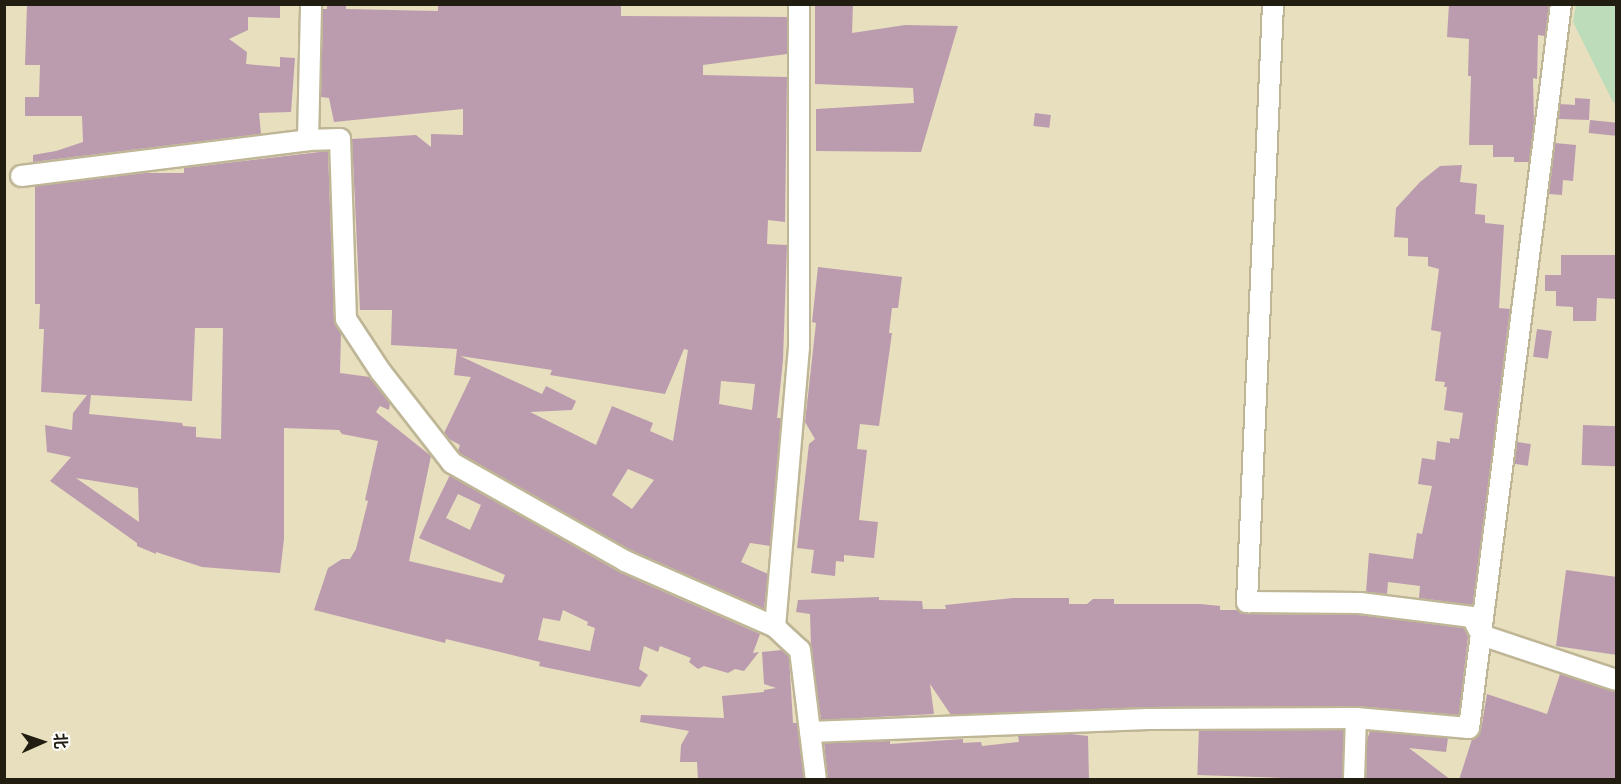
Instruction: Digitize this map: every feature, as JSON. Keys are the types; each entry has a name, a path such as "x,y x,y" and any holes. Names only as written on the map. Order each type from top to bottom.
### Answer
{"street":[{"path":"308,140 311,4"},
{"path":"775,627 799,348 799,4"},
{"path":"1273,4 1247,602 1360,603 1472,617 1480,635 1617,680"},
{"path":"810,732 1148,719 1356,718 1469,728 1561,4"},
{"path":"21,176 308,140 340,139 346,319 381,372 452,462 625,561 775,627 800,650 816,780"},
{"path":"1354,780 1356,718"}],"green space":[{"path":"1576,5 1616,5 1616,104 1573,22"}],"building":[{"path":"27,4 280,4 280,18 248,17 248,30 229,39 247,52 246,64 280,67 280,57 295,58 291,112 259,113 261,134 33,162 33,155 56,151 83,142 82,116 25,116 25,97 39,97 40,65 25,65"},
{"path":"327,4 346,4 346,9 438,11 438,4 621,4 621,16 787,17 787,54 703,65 703,75 787,77 785,222 768,220 767,244 787,245 783,360 777,418 781,418 770,546 750,543 741,562 768,574 764,609 630,550 460,454 458,451 460,445 444,433 471,377 454,375 457,349 391,345 392,310 360,310 352,139 416,135 431,147 431,134 463,135 463,109 334,122 329,98 321,97 323,9 327,9","holes":["684,349 688,350 673,441 650,431 653,423 612,406 596,445 530,412 572,410 576,401 546,386 542,394 460,356 552,370 550,375 665,394","721,381 755,384 752,410 719,404","628,469 654,480 632,509 612,495"]},
{"path":"815,4 853,4 852,33 905,25 958,26 921,152 816,151 816,109 914,103 913,88 815,84"},
{"path":"1449,4 1549,4 1545,36 1538,35 1537,79 1533,78 1534,125 1529,162 1514,162 1514,157 1493,157 1493,145 1469,145 1471,76 1468,76 1469,39 1447,37"},
{"path":"1575,98 1590,99 1589,120 1559,119 1560,104 1575,105"},
{"path":"1035,113 1051,115 1049,128 1033,126"},
{"path":"1590,120 1616,123 1615,136 1589,133"},
{"path":"1555,143 1576,145 1573,181 1563,180 1562,195 1549,194"},
{"path":"328,151 334,319 341,333 340,373 370,377 390,403 389,410 380,406 376,412 431,456 409,561 502,583 505,575 419,538 450,475 619,572 760,634 753,653 759,652 744,671 735,669 728,673 704,666 698,669 689,662 691,658 660,646 658,652 644,646 639,669 648,675 640,687 539,666 540,662 504,653 446,639 445,643 314,610 328,568 342,559 350,559 356,549 368,501 365,500 378,441 342,434 339,430 284,428 284,539 280,573 202,567 156,552 156,554 137,546 137,543 50,481 71,457 47,452 45,425 72,430 73,413 87,395 41,392 44,329 39,329 40,304 35,304 35,186 145,173 184,173 184,168","holes":["195,328 223,328 221,439 196,437 196,427 183,426 182,423 89,414 91,395 192,401","76,478 138,488 139,522","458,494 481,505 470,530 446,518","563,610 595,628 590,651 538,640 543,618 560,621"]},
{"path":"1462,165 1460,182 1477,184 1475,214 1485,215 1485,223 1504,225 1499,308 1510,309 1473,605 1419,598 1420,586 1388,582 1387,594 1366,592 1369,553 1413,559 1417,533 1422,534 1432,486 1418,484 1422,458 1435,460 1437,441 1450,443 1450,438 1459,439 1463,413 1444,410 1447,387 1444,387 1445,382 1435,381 1441,332 1431,330 1439,269 1428,266 1428,257 1408,256 1408,238 1394,237 1396,208 1420,182 1440,166"},
{"path":"1561,255 1617,255 1617,299 1597,298 1596,321 1573,321 1573,307 1556,306 1556,291 1545,291 1545,275 1561,275"},
{"path":"818,267 902,277 898,308 892,308 889,333 892,333 879,426 860,424 857,449 867,450 859,520 878,522 874,558 844,555 844,562 836,561 835,576 811,573 814,550 797,548 809,444 815,439 805,422 816,323 812,322"},
{"path":"1537,329 1552,331 1548,359 1533,357"},
{"path":"1583,425 1616,426 1616,466 1582,465"},
{"path":"1517,442 1531,444 1528,466 1514,464"},
{"path":"1566,570 1617,577 1617,655 1556,646"},
{"path":"879,597 879,600 922,601 923,609 946,609 945,605 1013,598 1069,598 1069,604 1087,604 1093,599 1114,599 1114,604 1200,604 1220,606 1220,610 1239,610 1247,614 1359,615 1464,628 1468,637 1459,715 1356,706 1148,707 951,715 930,684 934,714 821,720 811,647 810,614 796,612 798,600"},
{"path":"782,650 789,656 793,723 797,723 804,780 698,780 697,762 680,762 681,745 689,731 640,722 641,715 724,718 722,696 764,692 764,690 776,688 764,684 762,652"},
{"path":"1560,674 1617,692 1617,780 1459,780 1472,739 1481,730 1487,694 1547,714"},
{"path":"1199,725 1344,730 1342,780 1197,775"},
{"path":"1370,731 1448,738 1446,752 1409,748 1451,780 1366,780 1367,740"},
{"path":"1071,734 1088,736 1089,780 828,780 824,743 890,741 890,744 963,739 963,743 981,742 982,746 1019,742 1018,736"}]}
